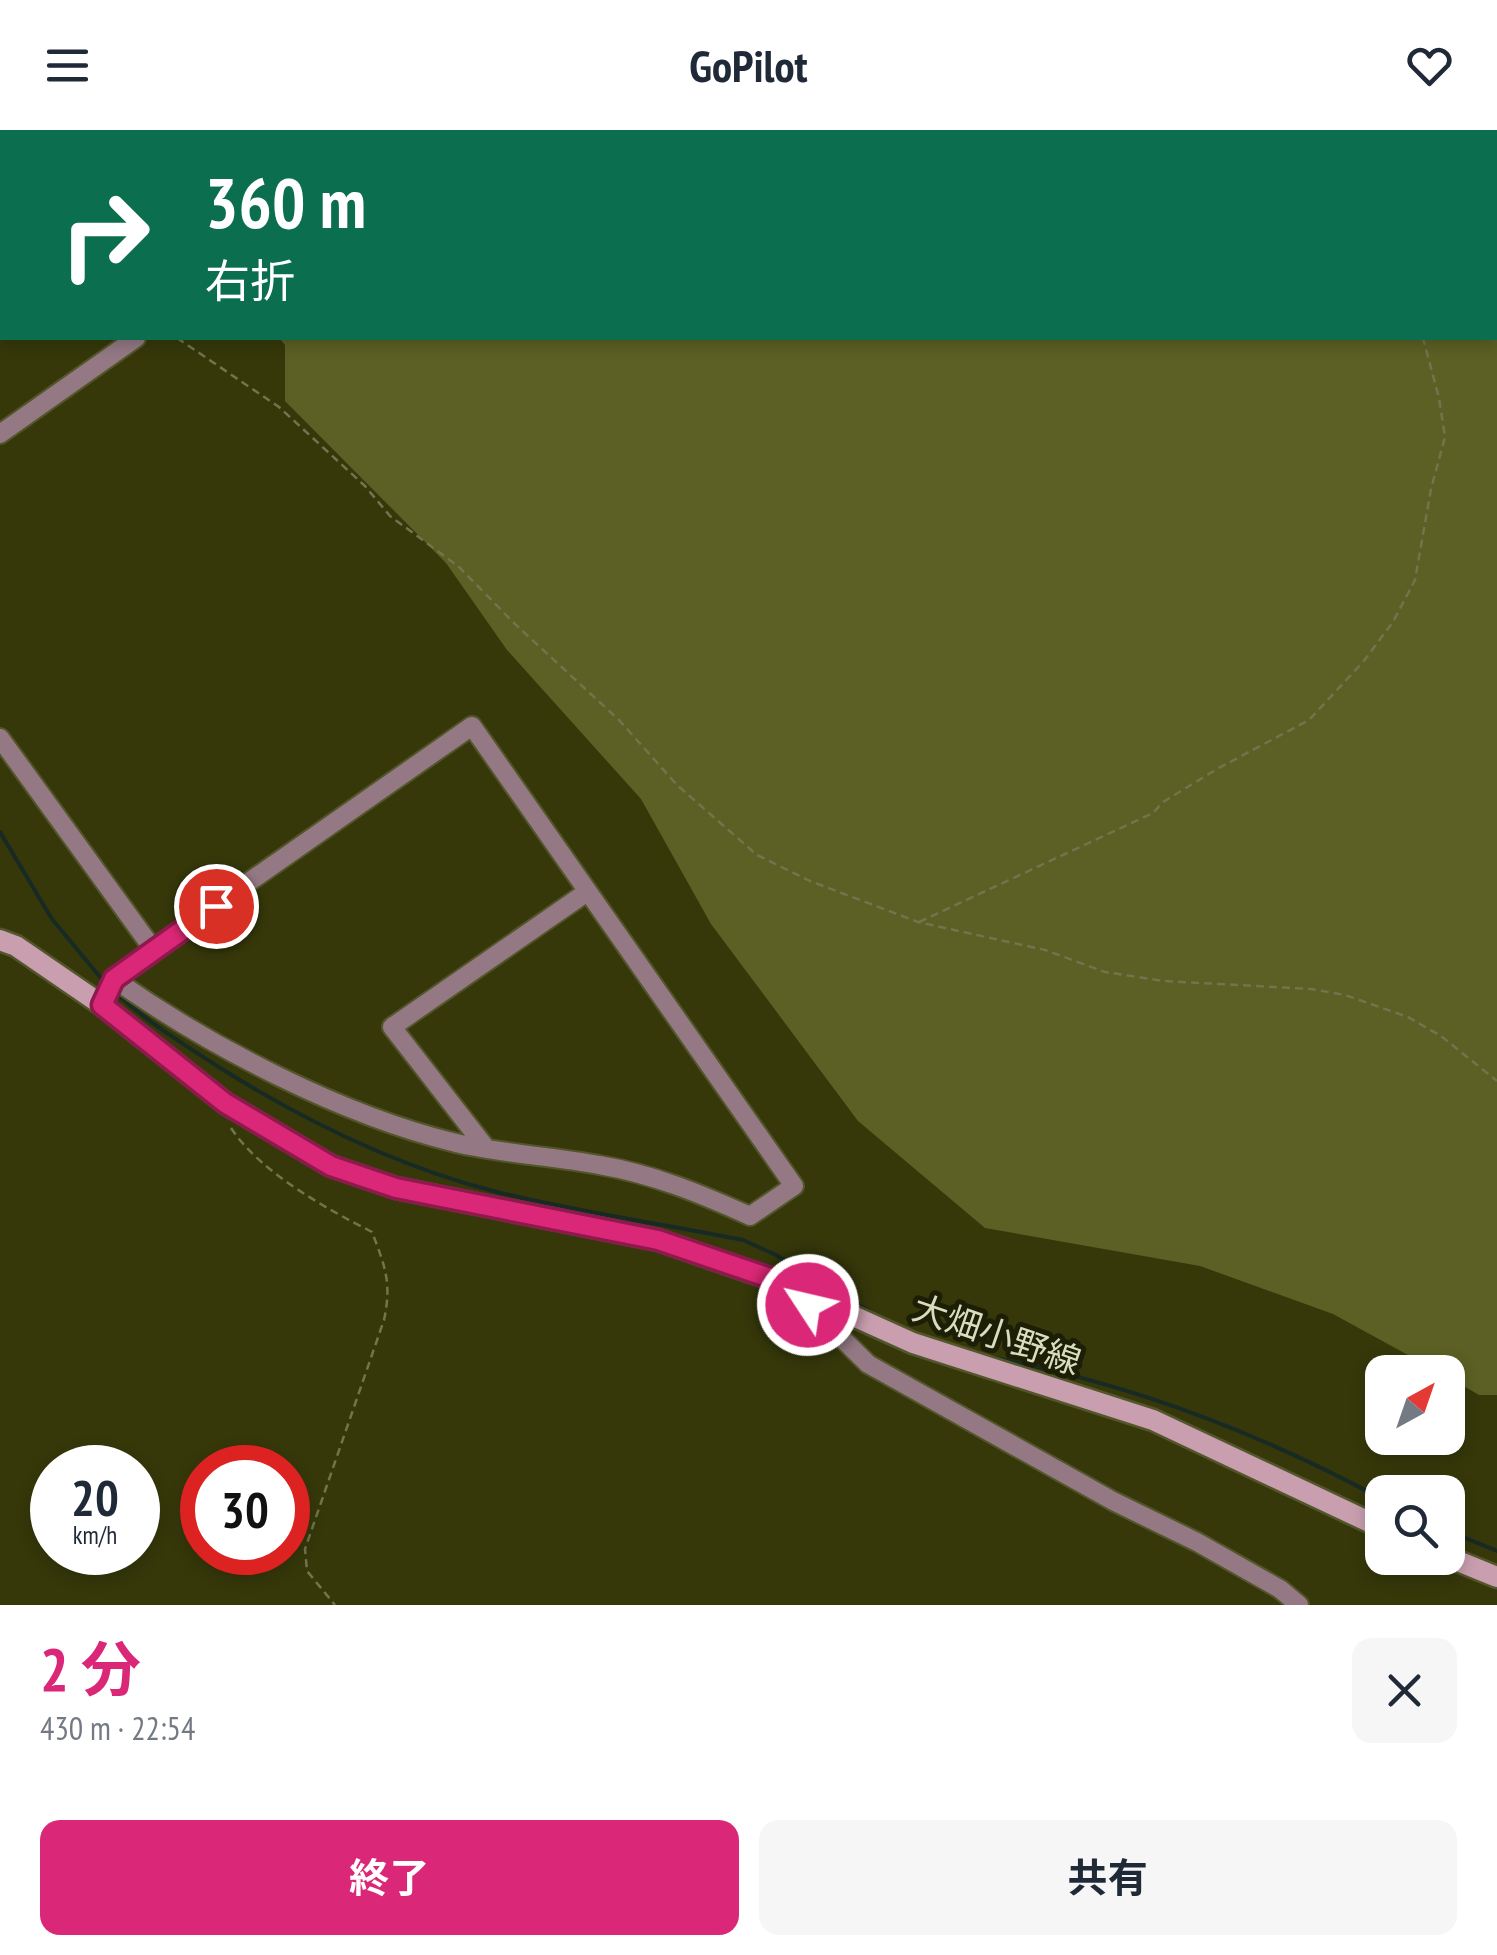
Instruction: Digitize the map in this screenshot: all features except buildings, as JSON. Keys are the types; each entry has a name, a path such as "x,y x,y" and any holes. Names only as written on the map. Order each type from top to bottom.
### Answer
{"main road":[{"name":"大畑小野線","path":"0,940 16,946 102,1005 225,1103 331,1166 396,1188 658,1240 792,1288 913,1343 1153,1420 1365,1520"},
{"path":"1465,1564 1497,1577"}],"street":[{"path":"0,434 133,340"},
{"path":"102,1005 114,979 153,948 472,726 794,1186 750,1216 658,1178 603,1165 486,1148 419,1132 236,1056 165,1015 114,979"},
{"path":"0,738 153,948"},
{"path":"486,1148 392,1027 587,892"},
{"path":"792,1288 868,1364 1113,1500 1197,1542 1280,1589 1299,1605"}],"path":[{"path":"180,340 279,407 364,486 390,516 458,566 514,624 619,720 677,786 756,855 810,881 918,922 1045,950 1104,972 1164,981 1311,989 1344,995 1408,1016 1442,1036 1497,1080"},
{"path":"918,922 1152,812 1217,769 1309,720 1363,662 1393,622 1415,580 1445,437 1423,340"},
{"path":"225,1103 225,1120 238,1140 329,1210 372,1232 387,1271 389,1294 384,1320 305,1549 307,1571 336,1605"}],"green space":[{"path":"281,340 1497,340 1497,1395 1479,1395 1465,1387 1465,1355 1408,1355 1333,1314 1200,1266 985,1228 858,1121 711,924 641,799 507,650 446,563 285,401 285,345"}],"waterway":[{"path":"0,832 52,919 105,983"},
{"path":"116,993 164,1031 247,1085 386,1155 497,1192 743,1240 776,1255 879,1317"},
{"path":"984,1356 1088,1379 1189,1412 1287,1452 1365,1490"},
{"path":"1465,1538 1497,1551"}],"route":[{"path":"216,906 114,979 102,1005 225,1103 331,1166 396,1188 658,1240 770,1278 792,1288 808,1305"}]}
